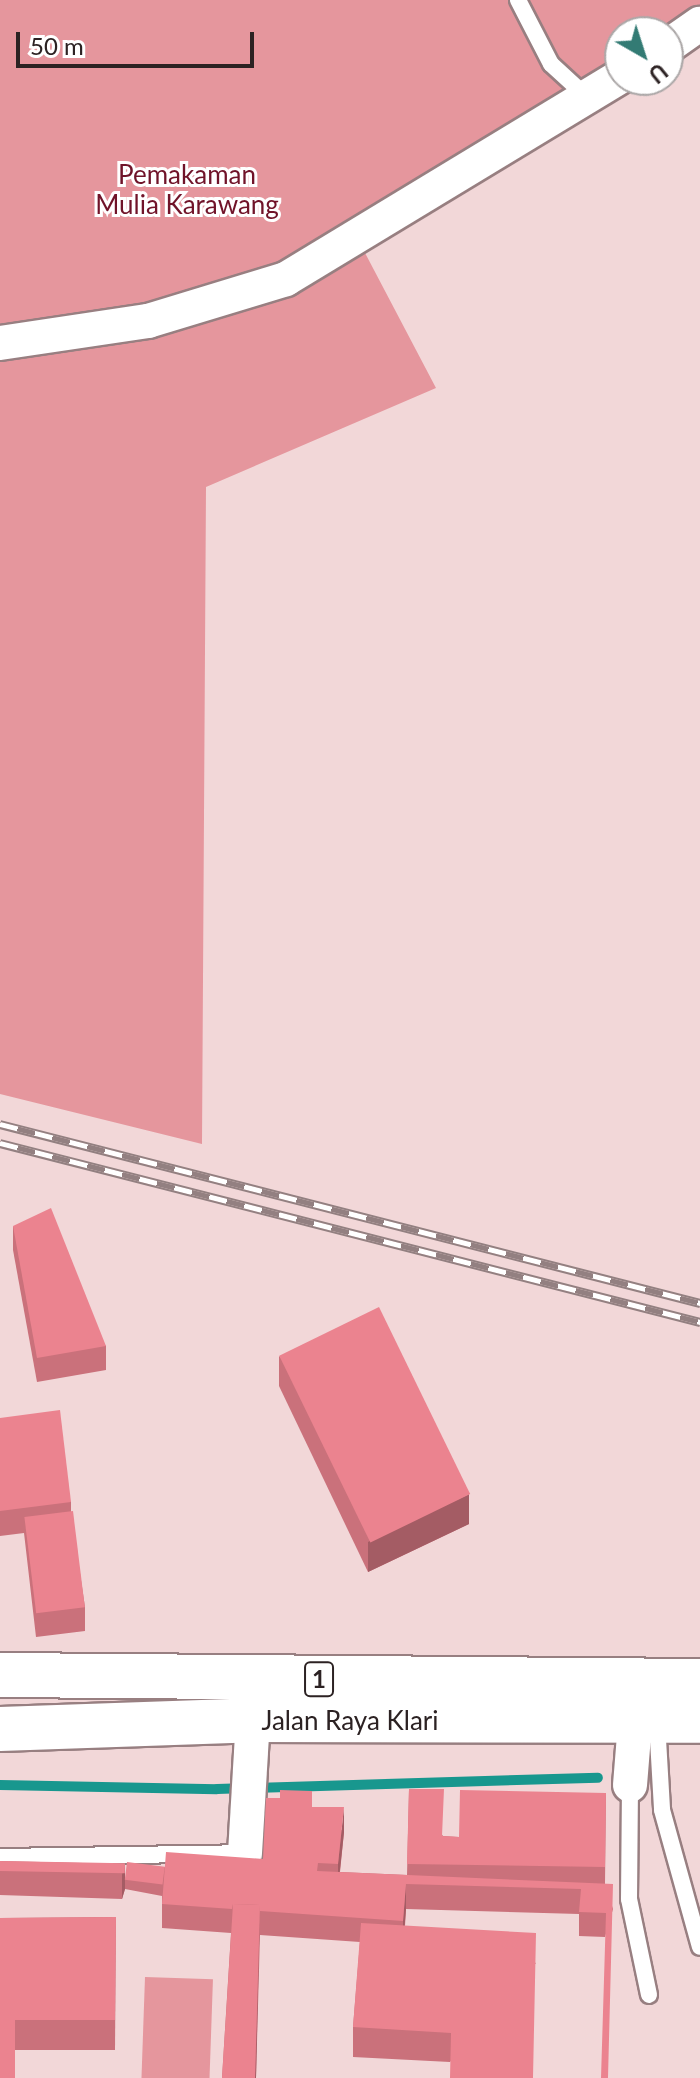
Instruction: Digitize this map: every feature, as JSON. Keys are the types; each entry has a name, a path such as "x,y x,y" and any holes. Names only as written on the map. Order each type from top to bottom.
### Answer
{"main road":[{"name":"Jalan Raya Klari","path":"0,1675 645,1746"},
{"name":"Jalan Raya Klari","path":"645,1746 700,1681"},
{"name":"Jalan Raya Klari","path":"0,1729 253,1720 645,1746 700,1721"}],"street":[{"path":"0,343 148,321 286,279 604,87"},
{"path":"245,1853 253,1720"}],"lane":[{"path":"518,0 551,64 587,97"},
{"path":"645,1746 700,1947"},
{"path":"645,1746 629,1899 649,1995"},
{"path":"0,1857 245,1853"}],"green space":[{"name":"Pemakaman Mulia Karawang","path":"0,0 700,0 700,41 684,53 684,16 604,16 604,96 620,96 364,251 436,388 206,487 202,1144 0,1094"},
{"path":"145,1977 213,1979 210,2078 141,2078"}],"building":[{"path":"51,1208 106,1346 37,1358 13,1226"},
{"path":"379,1307 470,1494 370,1543 279,1356"},
{"path":"60,1410 71,1502 0,1511 0,1418"},
{"path":"73,1511 85,1607 36,1613 24,1517"},
{"path":"409,1789 444,1789 442,1836 459,1837 460,1790 606,1793 605,1867 407,1864"},
{"path":"280,1790 312,1791 312,1807 344,1807 338,1864 318,1863 317,1871 613,1884 608,2078 601,2078 606,1913 579,1912 581,1889 406,1884 403,1921 260,1911 260,1905 233,1904 232,1909 162,1904 166,1852 263,1859 266,1798 280,1798"},
{"path":"0,1861 125,1863 125,1873 0,1871"},
{"path":"127,1862 165,1867 163,1884 125,1880"},
{"path":"233,1904 260,1905 255,2078 222,2078"},
{"path":"116,1917 115,2020 15,2020 15,2078 0,2078 0,1918"},
{"path":"361,1923 536,1933 533,2078 450,2078 451,2033 353,2027"}],"waterway":[{"path":"0,1785 217,1789 598,1778"}],"railway":[{"path":"0,1124 700,1303"},
{"path":"0,1143 700,1322"}]}
